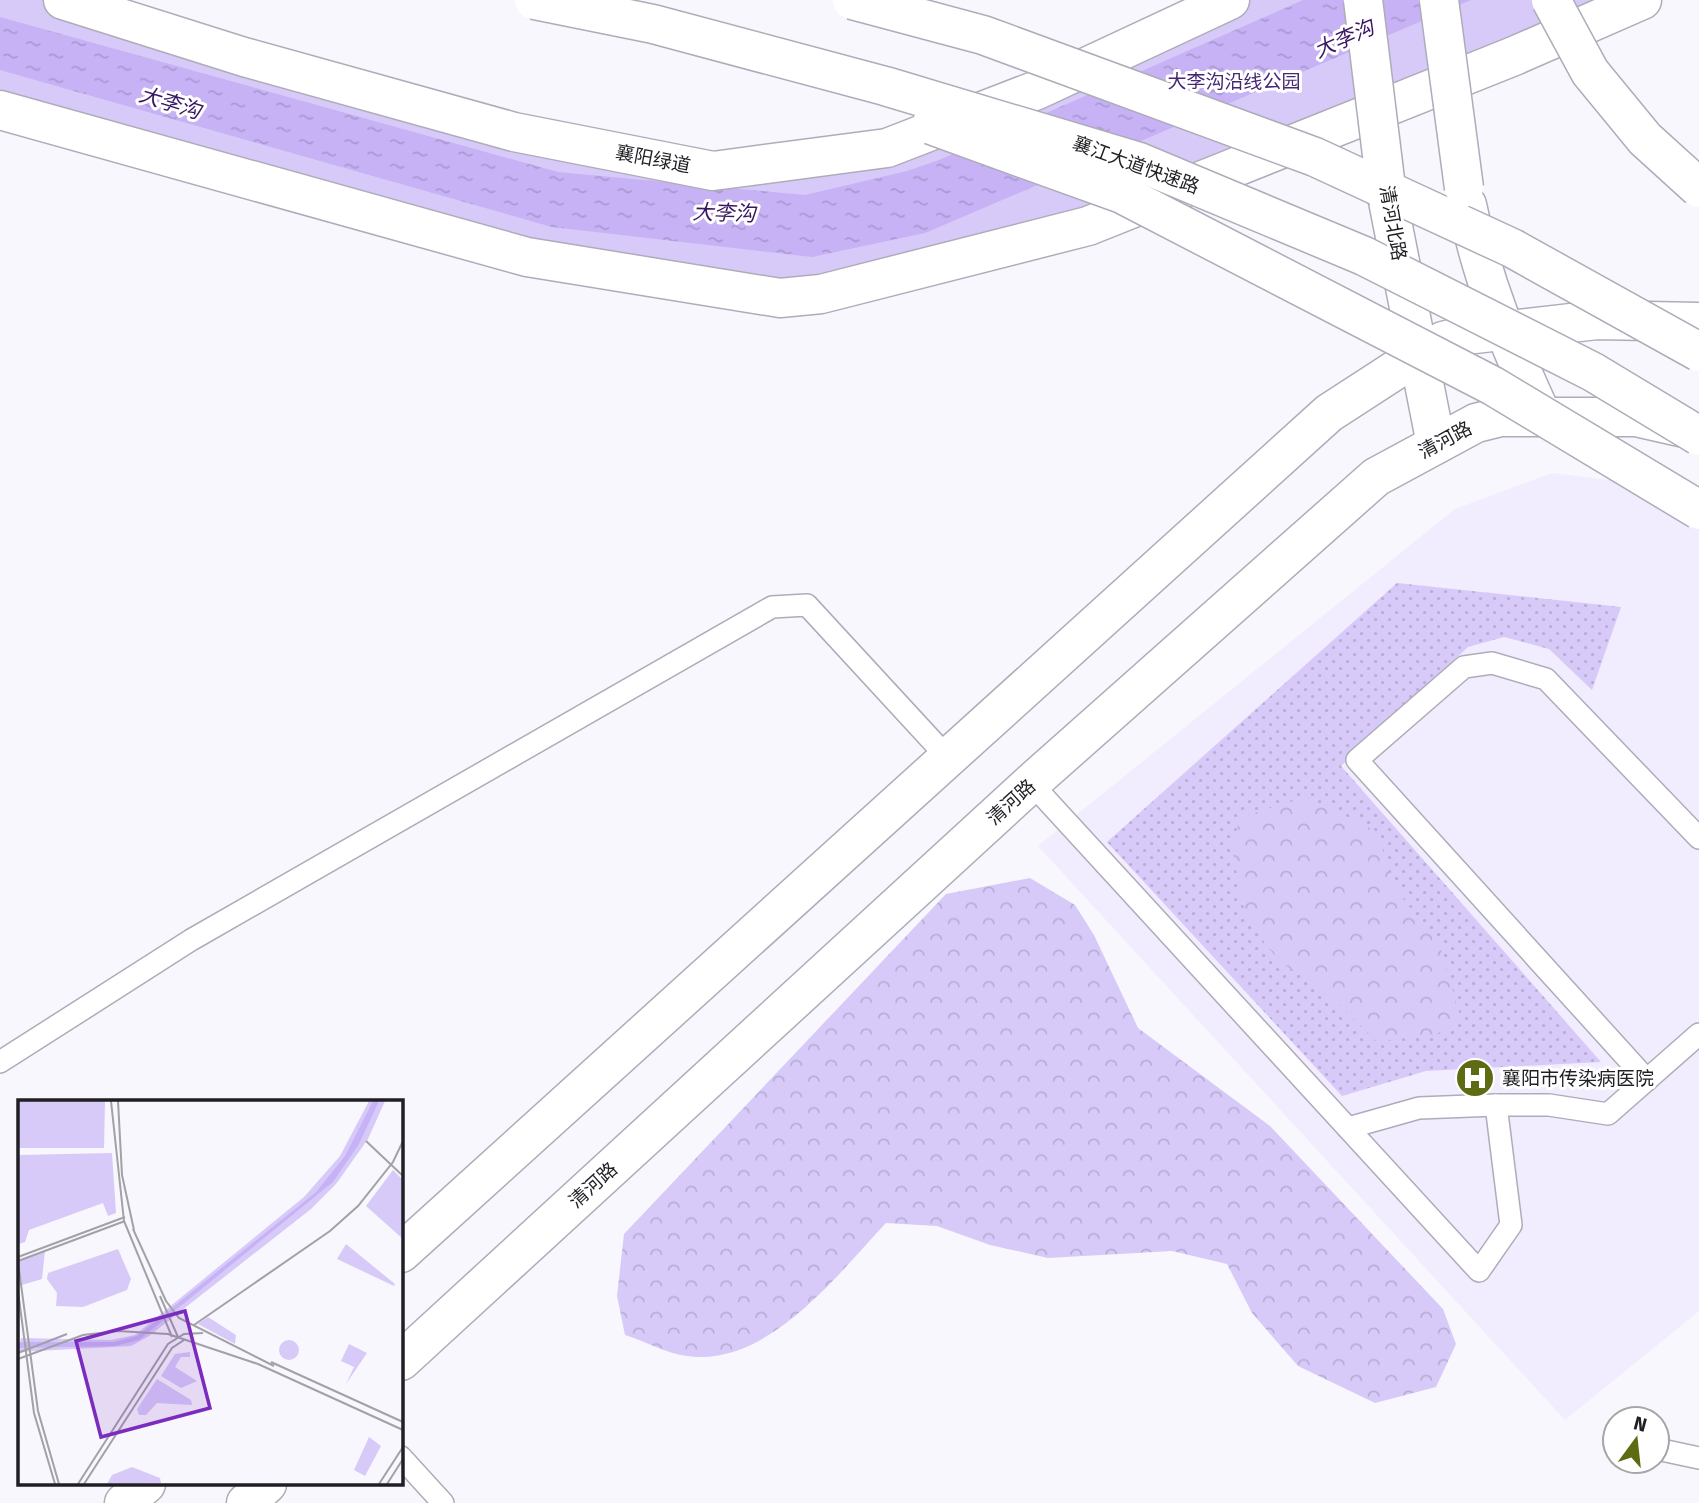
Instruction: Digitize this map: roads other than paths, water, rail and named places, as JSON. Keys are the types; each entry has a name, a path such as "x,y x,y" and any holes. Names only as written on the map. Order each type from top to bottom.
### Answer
{"main road":[{"name":"襄阳绿道","path":"64,0 244,57 514,132 713,171 887,148 1037,90 1230,0"},
{"name":"襄江大道快速路","path":"534,0 653,24 885,86 1139,162 1364,256 1593,372 1699,434"},
{"path":"852,0 984,35 1315,158 1511,248 1699,352"},
{"name":"清河北路","path":"1363,0 1387,196 1436,444"},
{"path":"1439,0 1473,236 1501,328 1542,416"},
{"path":"1551,0 1590,72 1645,139 1699,188"},
{"path":"0,110 527,257 780,298 821,295 1088,226 1501,61 1642,0"},
{"path":"653,24 1122,194 1493,386 1699,510"},
{"path":"402,1252 1329,413 1443,341 1501,328 1597,320 1699,322"},
{"name":"清河路","path":"402,1360 1031,783 1376,477 1476,423 1500,416 1636,417 1699,434"},
{"path":"124,1503 144,1486"},
{"path":"246,1503 265,1486"}],"lane":[{"path":"0,1062 191,940 772,607 807,605 948,758"},
{"path":"1647,1080 1357,760 1464,667 1492,663 1546,679 1699,838"},
{"path":"1031,783 1479,1271 1511,1225 1496,1105"},
{"path":"1348,1128 1419,1108 1549,1105 1608,1114 1699,1034"},
{"path":"1671,1451 1699,1458"},
{"path":"402,1458 443,1503"}],"water":[{"name":"大李沟","path":"1303,0 1471,0 925,233 812,257 552,227 0,70 0,17 558,172 805,195 907,171 939,160"}],"place":[{"name":"襄阳市传染病医院","path":"1475,1078"}],"park label":[{"name":"大李沟沿线公园","path":"1234,81"}]}
